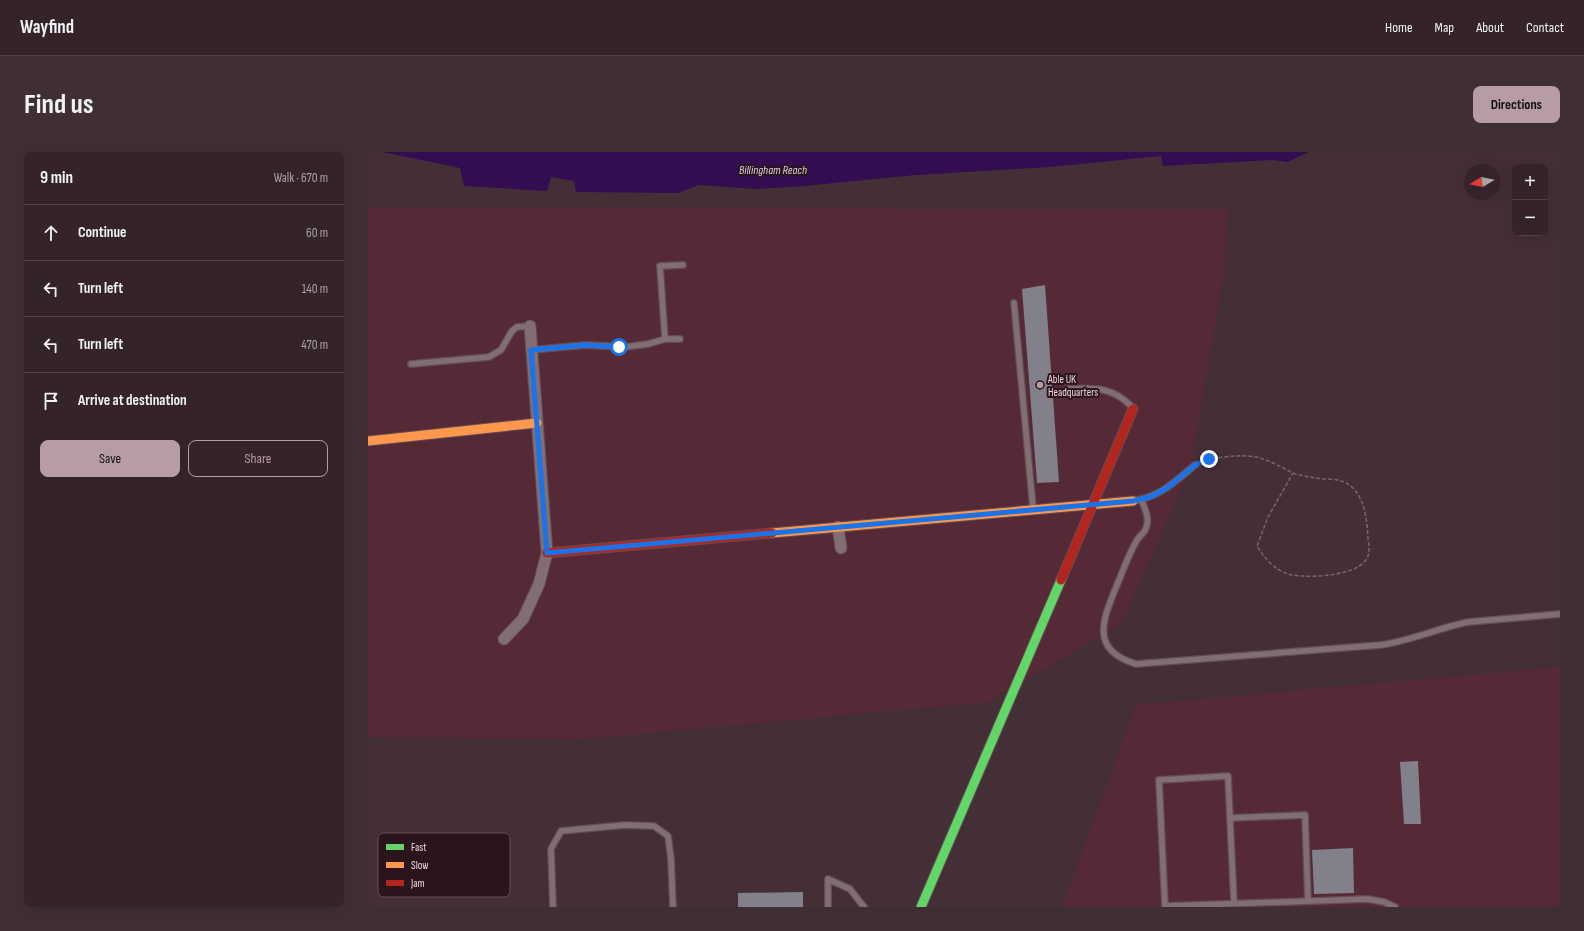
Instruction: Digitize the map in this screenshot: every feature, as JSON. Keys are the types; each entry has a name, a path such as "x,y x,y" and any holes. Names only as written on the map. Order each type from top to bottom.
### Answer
{"street":[{"path":"504,639 523,619 540,584 547,553 530,326"},
{"path":"921,907 1094,504 1133,409"},
{"path":"368,441 537,423"},
{"path":"547,553 1137,500"},
{"path":"1077,506 1082,517 1084,527"},
{"path":"838,527 841,548"}],"lane":[{"path":"665,339 660,266 683,265"},
{"path":"1014,303 1034,510"},
{"path":"411,364 489,357 501,350 512,331 518,327 530,326"},
{"path":"531,350 585,345 625,347 648,344 665,339 680,339"},
{"path":"1067,389 1104,389 1125,400 1133,409"},
{"path":"1195,465 1167,488 1150,497 1137,500 1148,518 1146,530 1138,538 1126,562 1107,609 1103,626 1105,640 1112,651 1123,660 1136,664 1380,645 1397,643 1453,625 1468,622 1560,614"},
{"path":"1234,903 1228,776 1158,780 1164,906 1368,899 1384,902 1395,907"},
{"path":"1230,818 1305,815 1308,901"},
{"path":"553,907 551,849 561,831 625,825 654,826 668,836 671,859 673,907"},
{"path":"828,907 828,879 850,888 864,907"}],"path":[{"path":"1195,465 1209,459 1230,456 1255,457 1275,463 1293,473 1341,481 1352,487 1360,499 1367,517 1369,554 1365,561 1357,569 1342,573 1291,575 1276,568 1264,558 1257,546 1268,517 1293,473"}],"shaded area":[{"path":"368,208 1228,209 1224,271 1190,470 1121,624 988,702 582,739 368,737"},
{"path":"1560,667 1560,907 1062,907 1136,705"}],"water":[{"name":"Billingham Reach","path":"382,152 1309,152 1288,162 1272,160 1163,166 1161,156 1050,167 916,175 804,186 756,189 699,185 678,193 576,192 574,181 551,177 547,191 464,186 460,168"}],"building":[{"name":"Able UK Headquarters","path":"1045,285 1059,482 1037,483 1022,289"},
{"path":"1418,761 1421,824 1404,824 1400,762"},
{"path":"1353,848 1354,893 1314,894 1312,850"},
{"path":"803,892 803,907 738,907 738,893"}],"traffic: fast":[{"path":"921,907 1061,580"}],"traffic: slow":[{"path":"368,441 537,423"},
{"path":"772,533 1133,501"}],"traffic: jam":[{"path":"1061,580 1133,409"},
{"path":"547,553 772,533"}],"place":[{"name":"Able UK Headquarters","path":"1040,385"}],"route":[{"path":"619,347 585,345 531,350 547,553 1133,501 1150,497 1167,488 1195,465 1209,459"}]}
